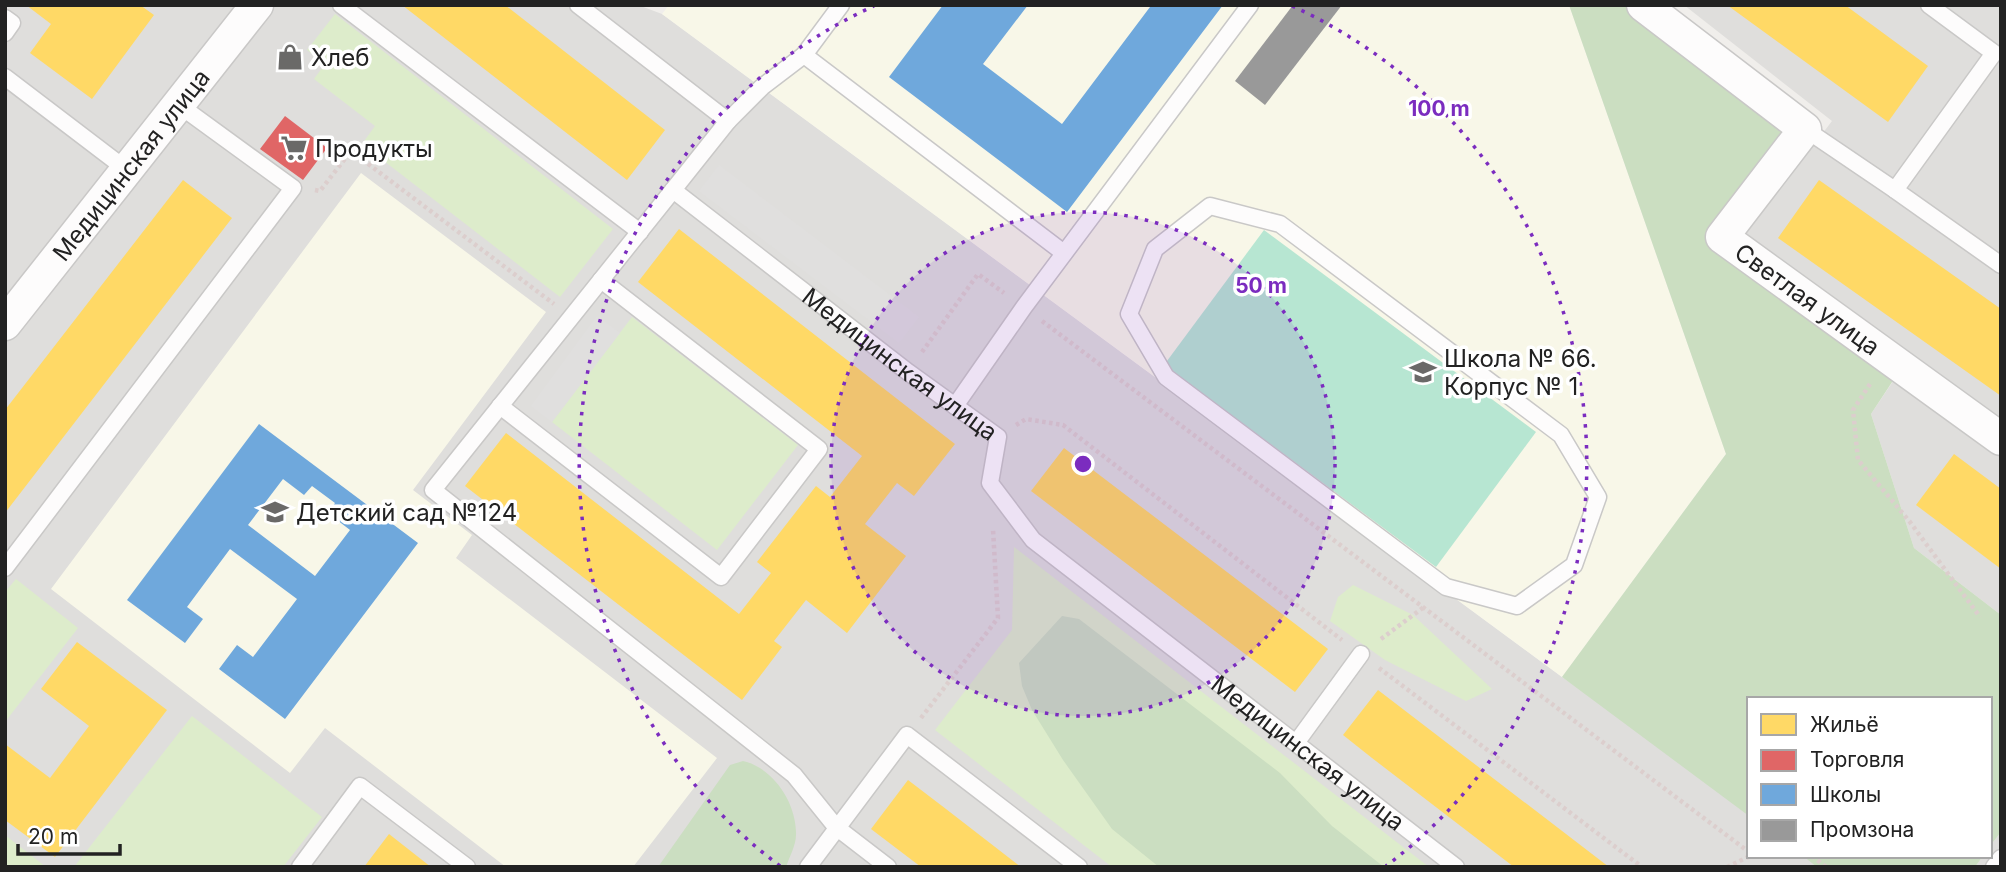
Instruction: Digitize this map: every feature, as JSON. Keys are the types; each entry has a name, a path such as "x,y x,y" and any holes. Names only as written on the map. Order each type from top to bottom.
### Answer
{"street":[{"name":"Медицинская улица","path":"5,324 257,5"},
{"path":"1643,5 1805,129"},
{"name":"Светлая улица","path":"1805,129 1722,237 2001,439"}],"lane":[{"path":"341,5 640,232"},
{"path":"578,5 728,121"},
{"path":"841,5 804,55 762,87 728,121 433,490 794,775 836,827 888,867"},
{"path":"955,406 1024,307 1250,5"},
{"path":"1895,190 1994,53 1929,5"},
{"path":"5,18 12,23 5,33"},
{"path":"804,55 1064,253"},
{"path":"5,77 127,170"},
{"path":"5,568 293,188 179,104"},
{"path":"1805,129 2001,265"},
{"name":"Медицинская улица","path":"673,190 908,372 998,437 990,483 1032,540 1456,867"},
{"path":"1210,206 1280,225 1561,435 1598,498 1574,565 1517,606 1446,587 1166,377 1129,314 1155,249 1210,206"},
{"path":"500,407 721,577 819,449 601,280"},
{"path":"1296,743 1360,654"},
{"path":"808,867 907,735 1079,867"},
{"path":"300,867 360,786 467,867"},
{"path":"1994,867 2001,858"}],"path":[{"path":"293,188 320,191 352,151 572,317"},
{"path":"908,372 978,274 1747,852"},
{"path":"1887,357 1853,411 1858,460 1910,522 1980,617"},
{"path":"998,437 1026,419 1063,425 1642,867"},
{"path":"907,735 998,618 990,483"},
{"path":"1360,654 1424,607"},
{"path":"1727,867 1747,855"}],"shaded area":[{"path":"5,5 638,5 662,14 1562,677 1747,804 1747,858 1817,858 1828,867 5,867"},
{"name":"Школа № 66. Корпус № 1","path":"669,5 1569,5 1726,454 1562,677 662,14"},
{"path":"1684,5 2001,5 2001,615 1914,548 1871,414 1910,356 1745,235 1832,121"},
{"path":"719,165 919,317 899,343 699,191"},
{"name":"Детский сад №124","path":"361,173 546,312 413,490 472,535 456,558 717,758 633,867 506,867 325,728 290,773 51,589"},
{"path":"597,316 620,333 552,422 531,406"},
{"path":"2001,832 2001,867 1975,867 1982,858 1992,858 1992,843"}],"green space":[{"path":"1569,5 1643,5 1805,129 1722,237 1902,367 1871,414 1914,548 2001,615 2001,832 1992,843 1992,697 1747,697 1747,815 1562,677 1726,454"},
{"path":"335,14 613,229 560,297 362,144 375,126 314,79 325,64 307,50"},
{"path":"1264,230 1536,432 1436,567 1164,365"},
{"path":"632,317 798,445 717,550 552,422"},
{"path":"1014,547 1429,867 1112,867 935,730 1012,630"},
{"path":"16,579 78,628 5,722 5,592"},
{"path":"1353,585 1413,615 1492,689 1466,701 1385,660 1330,621 1338,597"},
{"path":"1062,616 1079,619 1280,773 1332,826 1384,867 1159,867 1112,829 1063,760 1032,710 1022,686 1019,663"},
{"path":"192,716 322,817 283,867 74,867"},
{"path":"743,761 774,779 788,800 796,835 786,867 658,867 730,765"},
{"path":"5,835 46,867 5,867"},
{"path":"1806,858 1982,858 1975,867 1817,867"}],"building: Жильё":[{"path":"26,5 140,5 154,15 92,99 30,53 51,24"},
{"path":"402,5 505,5 665,130 627,180"},
{"path":"1727,5 1845,5 1928,66 1888,122"},
{"path":"183,180 232,218 5,513 5,410"},
{"path":"1819,180 2001,309 2001,396 1778,238"},
{"path":"679,229 955,444 914,496 897,483 865,524 906,556 847,633 806,600 774,641 782,647 742,700 465,486 506,433 739,614 771,573 757,562 816,486 830,497 862,456 638,282"},
{"path":"1064,448 1328,649 1295,692 1031,491"},
{"path":"1954,454 2001,489 2001,569 1916,505"},
{"path":"77,642 167,710 55,857 5,820 5,744 50,778 89,726 41,689"},
{"path":"1378,690 1609,867 1514,867 1343,735"},
{"path":"908,780 1021,867 921,867 871,829"},
{"path":"389,834 431,867 364,867"}],"building: Торговля":[{"name":"Продукты","path":"285,116 327,148 303,180 260,149"}],"building: Школы":[{"path":"943,5 1028,5 983,64 1062,124 1150,7 1148,5 1223,5 1067,212 889,77"},
{"path":"259,424 418,543 285,719 219,669 237,645 253,657 297,599 230,549 187,607 203,619 185,643 127,600","holes":["283,479 304,495 312,486 335,503 328,513 350,530 315,576 248,525"]}],"building: Промзона":[{"path":"1293,5 1342,5 1265,105 1235,81"}],"place":[{"name":"Хлеб","path":"290,57"},
{"name":"Продукты","path":"294,148"},
{"name":"Школа № 66. Корпус № 1","path":"1423,372"},
{"name":"Детский сад №124","path":"275,512"}]}
